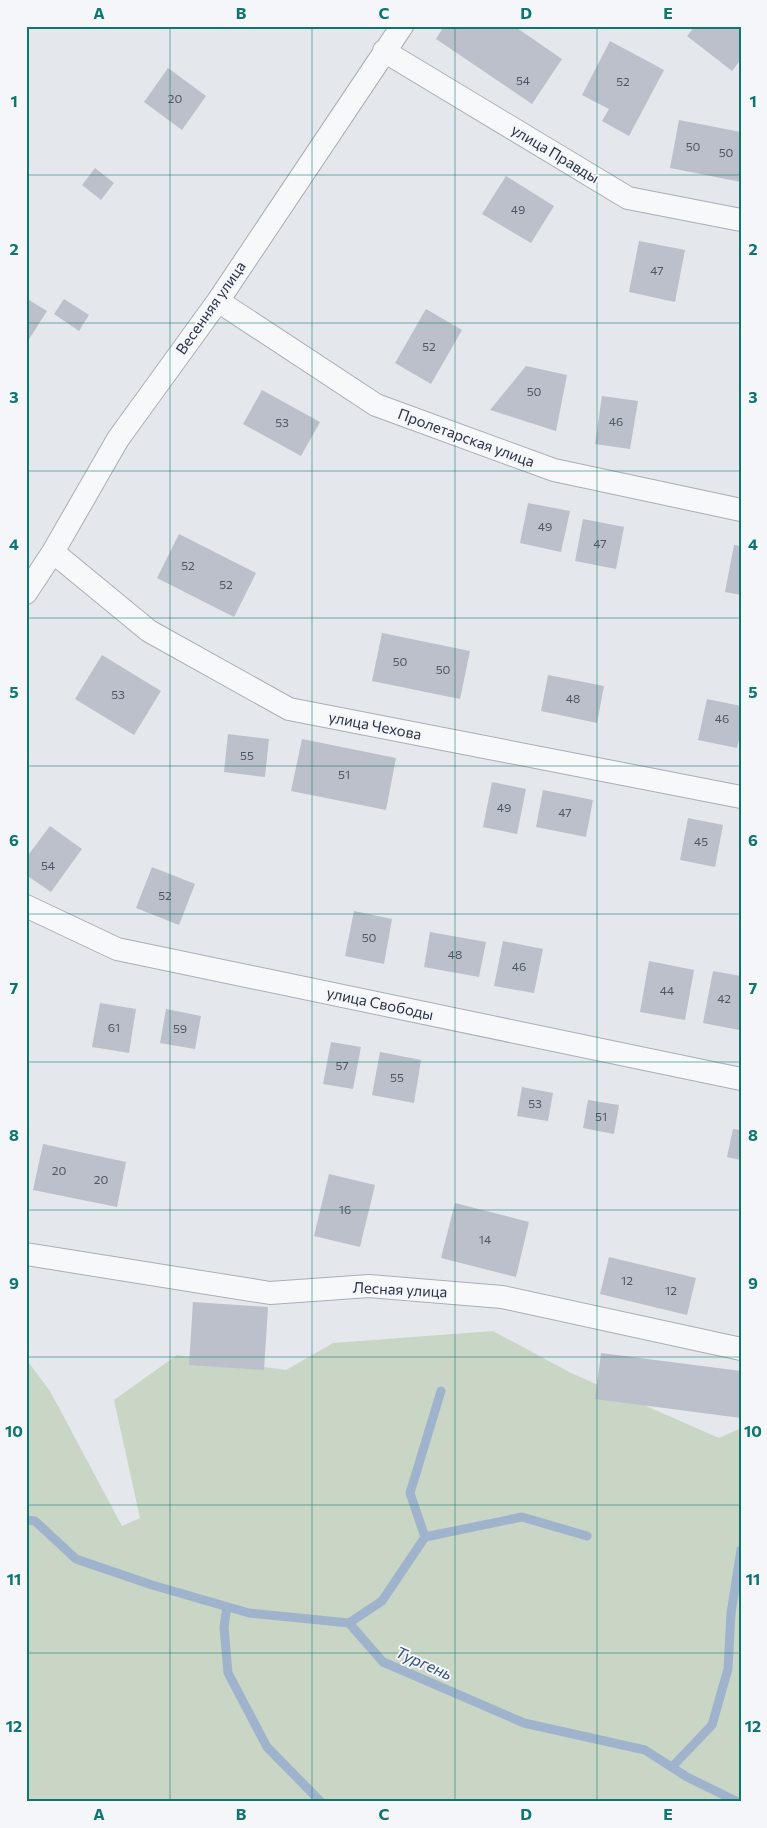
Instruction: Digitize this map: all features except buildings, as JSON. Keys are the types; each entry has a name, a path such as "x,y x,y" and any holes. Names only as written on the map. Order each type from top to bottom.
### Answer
{"street":[{"name":"Весенняя улица","path":"26,593 53,552 118,439 218,301 402,26"},
{"name":"улица Правды","path":"384,51 628,198 741,220"},
{"name":"Пролетарская улица","path":"218,301 376,405 554,470 741,510"},
{"name":"улица Чехова","path":"53,552 149,631 289,709 741,797"},
{"name":"улица Свободы","path":"26,906 117,949 741,1079"},
{"name":"Лесная улица","path":"26,1254 270,1293 369,1286 502,1297 741,1349"}],"green space":[{"path":"493,1331 571,1373 719,1438 741,1428 741,1802 26,1802 26,1359 50,1391 122,1526 140,1518 114,1400 177,1355 286,1370 333,1343"}],"waterway":[{"path":"425,1537 410,1493 441,1391"},
{"path":"349,1623 382,1601 425,1537 522,1517 587,1536"},
{"name":"Тургень","path":"26,1520 35,1521 76,1559 152,1585 249,1613 349,1623 383,1662 524,1723 645,1750 687,1777 738,1802"},
{"path":"672,1767 712,1725 728,1669 731,1613 741,1550"},
{"path":"227,1607 224,1627 228,1673 267,1747 321,1802"}]}
